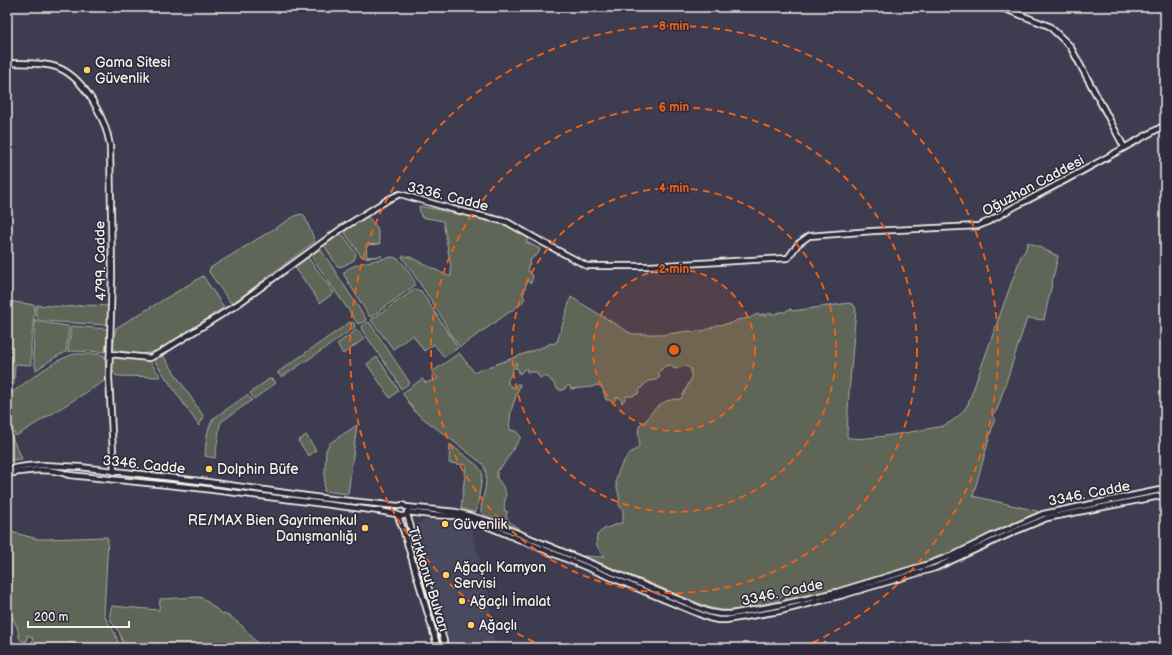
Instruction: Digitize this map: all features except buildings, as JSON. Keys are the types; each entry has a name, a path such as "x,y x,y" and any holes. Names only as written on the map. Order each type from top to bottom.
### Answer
{"street":[{"path":"1000,7 1049,26 1070,46 1125,147"},
{"path":"1008,7 1051,24 1071,44 1125,147"},
{"name":"4799. Cadde","path":"7,63 39,64 60,68 70,75 79,83 94,103 103,120 109,139 112,275 109,377 114,472"},
{"name":"Oğuzhan Caddesi","path":"809,236 873,231 978,226 991,221 1002,213 1034,197 1164,125"},
{"name":"3336. Cadde","path":"110,354 150,358 163,351 238,304 347,225 389,199 400,194 452,209 507,222 587,266 650,266 788,258 798,244 809,236"},
{"name":"3346. Cadde","path":"7,469 42,465 80,467 114,472 200,480 321,498 398,506 403,504 406,507 456,512 488,521 709,612 723,615 780,605 837,592 929,564 956,554 990,537 1045,516 1163,490"},
{"name":"3346. Cadde","path":"7,474 41,470 62,472 69,475 197,488 397,515 402,517 407,513 455,516 482,524 709,618 723,620 733,620 780,611 843,595 935,568 1045,516 1165,495"},
{"path":"1163,490 1165,495"},
{"path":"397,515 396,510 398,506"},
{"path":"406,507 407,513"},
{"name":"Türkkonut Bulvarı","path":"407,513 446,648"},
{"name":"Türkkonut Bulvarı","path":"397,515 404,532 438,648"}],"shaded area":[{"path":"432,519 470,523 489,597 495,648 451,648 416,526 420,522"}],"green space":[{"path":"419,206 498,222 529,237 526,242 540,249 538,254 531,259 527,270 533,276 531,283 527,281 523,296 525,298 521,304 460,347 402,257 410,257 448,276 451,276 451,267 443,221 421,217"},
{"path":"300,214 304,215 315,241 233,303 230,302 209,272 210,268"},
{"path":"364,216 367,216 377,227 380,244 366,245 367,257 382,256 365,258 361,256 345,233 346,229"},
{"path":"339,233 344,236 356,255 354,260 341,267 337,266 324,245"},
{"path":"1028,242 1058,256 1044,320 1027,318 997,410 992,415 995,418 973,496 1038,512 951,556 876,580 785,601 787,595 784,595 778,601 743,609 725,610 708,607 583,556 605,556 596,542 597,535 604,529 623,522 623,509 619,505 616,484 619,470 630,453 638,447 638,429 642,423 647,420 651,413 660,404 675,399 681,399 691,379 691,369 686,366 674,369 672,365 665,366 658,373 660,377 656,380 648,381 640,389 638,394 627,396 622,403 620,397 616,398 613,403 610,400 606,400 602,387 597,385 592,387 571,389 569,385 565,389 562,389 562,391 544,375 540,378 536,372 527,372 527,369 524,369 519,374 519,370 517,368 515,369 517,363 515,363 508,379 508,384 513,388 517,384 520,384 511,410 510,430 516,431 521,437 503,465 497,471 497,478 503,486 506,494 504,507 505,511 508,512 506,514 507,519 518,529 483,515 481,508 486,475 483,464 415,412 403,394 422,379 426,383 438,378 432,372 459,353 475,373 479,369 483,369 550,343 552,344 557,342 571,297 630,333 662,335 688,331 704,331 718,324 732,323 758,314 761,316 761,314 764,314 764,316 766,316 767,314 785,312 791,309 793,311 849,303 854,305 856,309 847,437 878,437 943,426 957,417 968,404 1021,256 1025,251"},
{"path":"318,249 322,251 366,319 365,321 358,324 311,256 311,254"},
{"path":"307,256 334,293 320,303 294,266"},
{"path":"392,257 403,263 415,282 414,286 371,317 344,275 344,272 360,264"},
{"path":"203,276 224,307 162,349 140,354 117,351 113,348 116,328"},
{"path":"415,289 421,291 458,348 444,357 434,344 424,351 413,335 393,349 371,320"},
{"path":"7,301 35,305 31,345 31,365 15,364 14,384 7,389"},
{"path":"37,305 65,307 86,305 108,306 108,325 41,321 36,316"},
{"path":"35,319 40,322 69,327 66,352 36,370 33,355"},
{"path":"350,322 354,323 355,327 282,377 278,374 278,372"},
{"path":"367,322 370,323 410,383 401,389 396,379 362,330 361,326"},
{"path":"71,326 108,329 105,352 68,352"},
{"path":"356,330 359,331 364,339 343,354 337,344"},
{"path":"75,354 99,354 105,356 106,380 16,436 7,419 7,396 49,366"},
{"path":"159,356 164,357 204,417 199,426 155,362 155,358"},
{"path":"113,357 148,359 161,377 117,376 112,368"},
{"path":"377,357 398,390 390,398 367,364"},
{"path":"269,379 274,380 276,383 254,399 250,393"},
{"path":"247,395 252,400 221,422 215,458 205,456 206,441 211,422 214,418"},
{"path":"357,425 348,494 324,491 326,450 330,443"},
{"path":"7,428 20,454 22,459 7,461"},
{"path":"306,435 316,450 309,456 298,441"},
{"path":"450,444 478,466 482,472 477,509 475,513 461,508 466,465 449,463"},
{"path":"7,531 38,539 108,538 104,614 115,633 120,648 76,648 71,642 68,645 69,648 30,648 33,638 27,635 26,642 19,638 16,624 7,612"},
{"path":"200,597 221,613 231,617 241,625 262,648 124,648 119,632 110,618 112,606 159,610 160,599"}],"place":[{"name":"Gama Sitesi Güvenlik","path":"87,70"},
{"name":"Dolphin Büfe","path":"209,469"},
{"name":"Güvenlik","path":"445,524"},
{"name":"RE/MAX Bien Gayrimenkul Danışmanlığı","path":"365,528"},
{"name":"Ağaçlı Kamyon Servisi","path":"446,575"},
{"name":"Ağaçlı İmalat","path":"462,601"},
{"name":"Ağaçlı","path":"471,625"}]}
